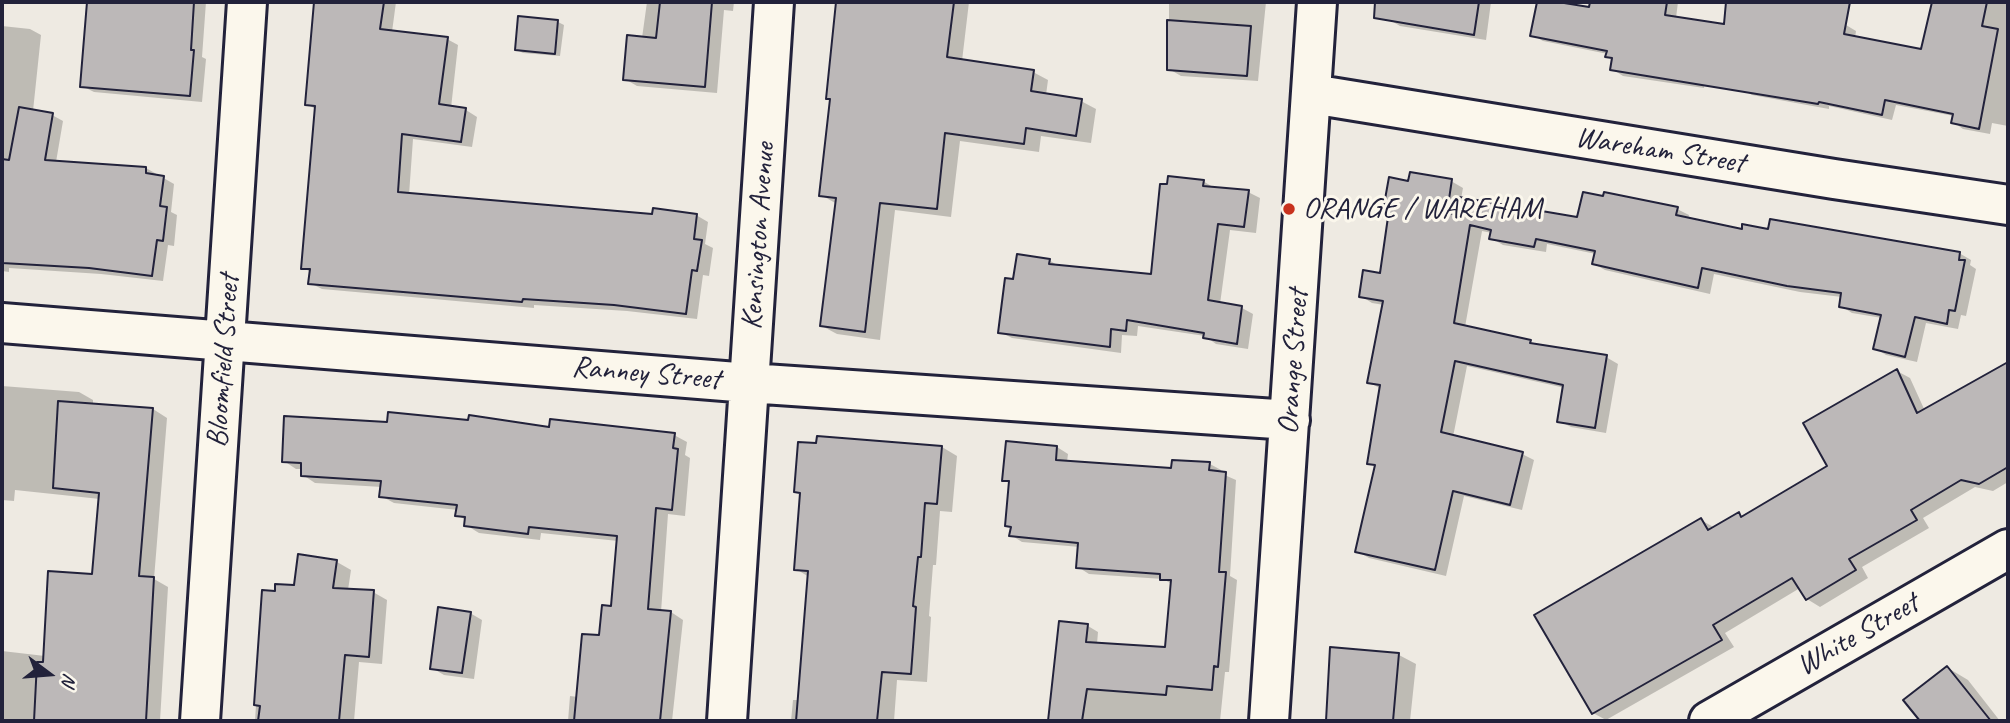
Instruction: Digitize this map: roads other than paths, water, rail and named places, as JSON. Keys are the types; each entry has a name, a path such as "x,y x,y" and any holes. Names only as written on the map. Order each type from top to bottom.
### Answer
{"street":[{"name":"Bloomfield Street","path":"200,721 247,2"},
{"name":"Kensington Avenue","path":"727,721 775,2"},
{"name":"Orange Street","path":"1269,721 1318,2"},
{"name":"Wareham Street","path":"1312,94 2008,205"},
{"name":"Ranney Street","path":"2,323 749,383 1290,420"},
{"name":"White Street","path":"1709,721 2008,549"}],"place":[{"name":"ORANGE / WAREHAM","path":"1289,209"}]}
